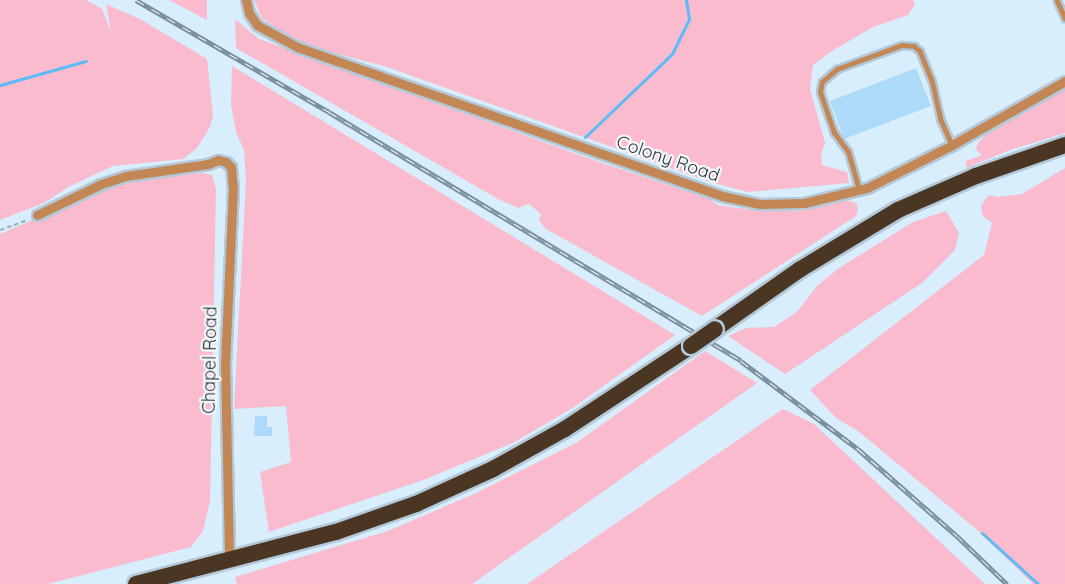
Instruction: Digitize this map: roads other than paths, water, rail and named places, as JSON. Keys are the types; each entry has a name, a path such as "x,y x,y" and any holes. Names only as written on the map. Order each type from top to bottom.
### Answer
{"highway":[{"path":"135,584 229,561 377,519 455,487 565,429 691,346 807,265 898,210 976,176 1065,145"}],"street":[{"name":"Colony Road","path":"246,0 255,22 269,34 297,47 729,198 760,204 788,205 828,199 859,190 952,145 1065,81"},
{"name":"Chapel Road","path":"37,215 113,179 171,168 208,164 218,160 226,162 233,174 225,363 229,561"}],"lane":[{"path":"1057,0 1065,18"},
{"path":"859,190 848,152 834,132 820,92 822,82 837,69 903,45 914,46 920,51 932,80 941,120 952,145"}],"waterway":[{"path":"585,137 672,54 689,19 686,0"},
{"path":"0,85 86,61"},
{"path":"982,533 1038,584"}],"railway":[{"path":"136,0 329,112 741,361 858,449 956,535 1007,584"}]}
